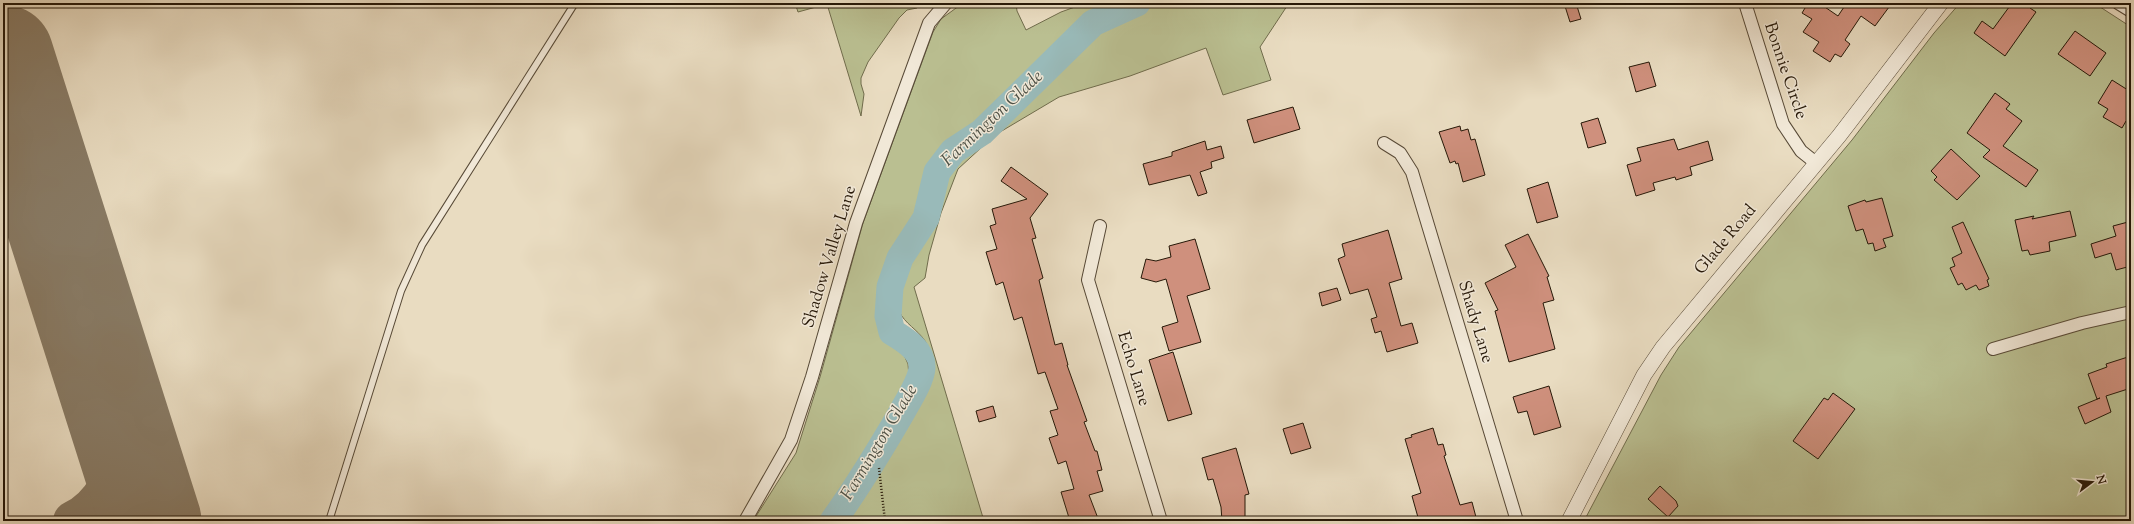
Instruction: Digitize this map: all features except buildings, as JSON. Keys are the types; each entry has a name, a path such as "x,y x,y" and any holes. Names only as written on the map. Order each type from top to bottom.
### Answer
{"street":[{"name":"Shadow Valley Lane","path":"745,521 791,440 812,377 856,223 926,29 937,11 946,3"},
{"name":"Bonnie Circle","path":"1745,3 1783,124 1801,151 1816,163"},
{"name":"Glade Road","path":"1569,521 1644,375 1663,346 1816,163 1941,3"},
{"path":"2118,3 2131,11"},
{"name":"Shady Lane","path":"1384,143 1400,153 1412,172 1517,521"},
{"name":"Echo Lane","path":"1100,226 1088,280 1161,521"},
{"path":"1993,349 2082,323 2131,312"}],"lane":[{"path":"329,521 401,291 422,245 574,3"}],"path":[{"path":"879,468 885,521"}],"green space":[{"path":"795,3 921,3 917,8 907,10 899,18 868,62 861,78 864,94 861,116 827,4 798,12"},
{"path":"963,3 1016,3 1017,11 1026,30 1061,12 1086,3 1133,3 1091,21 983,128 952,148 935,170 925,214 910,238 894,258 881,302 881,327 894,348 904,355 908,364 909,376 904,389 870,449 853,487 830,521 753,521 796,453 820,377 863,223 933,32 941,19"},
{"path":"1141,3 1289,3 1260,47 1271,80 1223,95 1206,48 1130,76 1059,97 995,135 958,169 941,213 929,255 925,278 914,287 984,521 838,521 903,424 927,378 930,356 927,345 922,337 902,316 897,306 896,294 898,282 925,229 931,212 938,182 944,167 958,150 991,127 1084,37 1102,22"},
{"path":"1960,3 2094,3 2131,27 2131,521 1584,521 1661,375 1679,347 1852,140 1934,33"}],"waterway":[{"name":"Farmington Glade","path":"833,521 860,481 902,412 914,391 921,373 922,362 920,356 912,346 892,332 888,316 890,287 900,258 926,218 937,172 953,151 982,132 1093,23 1137,3"}],"taxiway":[{"path":"73,521 92,508 107,488 117,466 120,442 114,402"}],"runway":[{"path":"3,55 151,521"}]}
